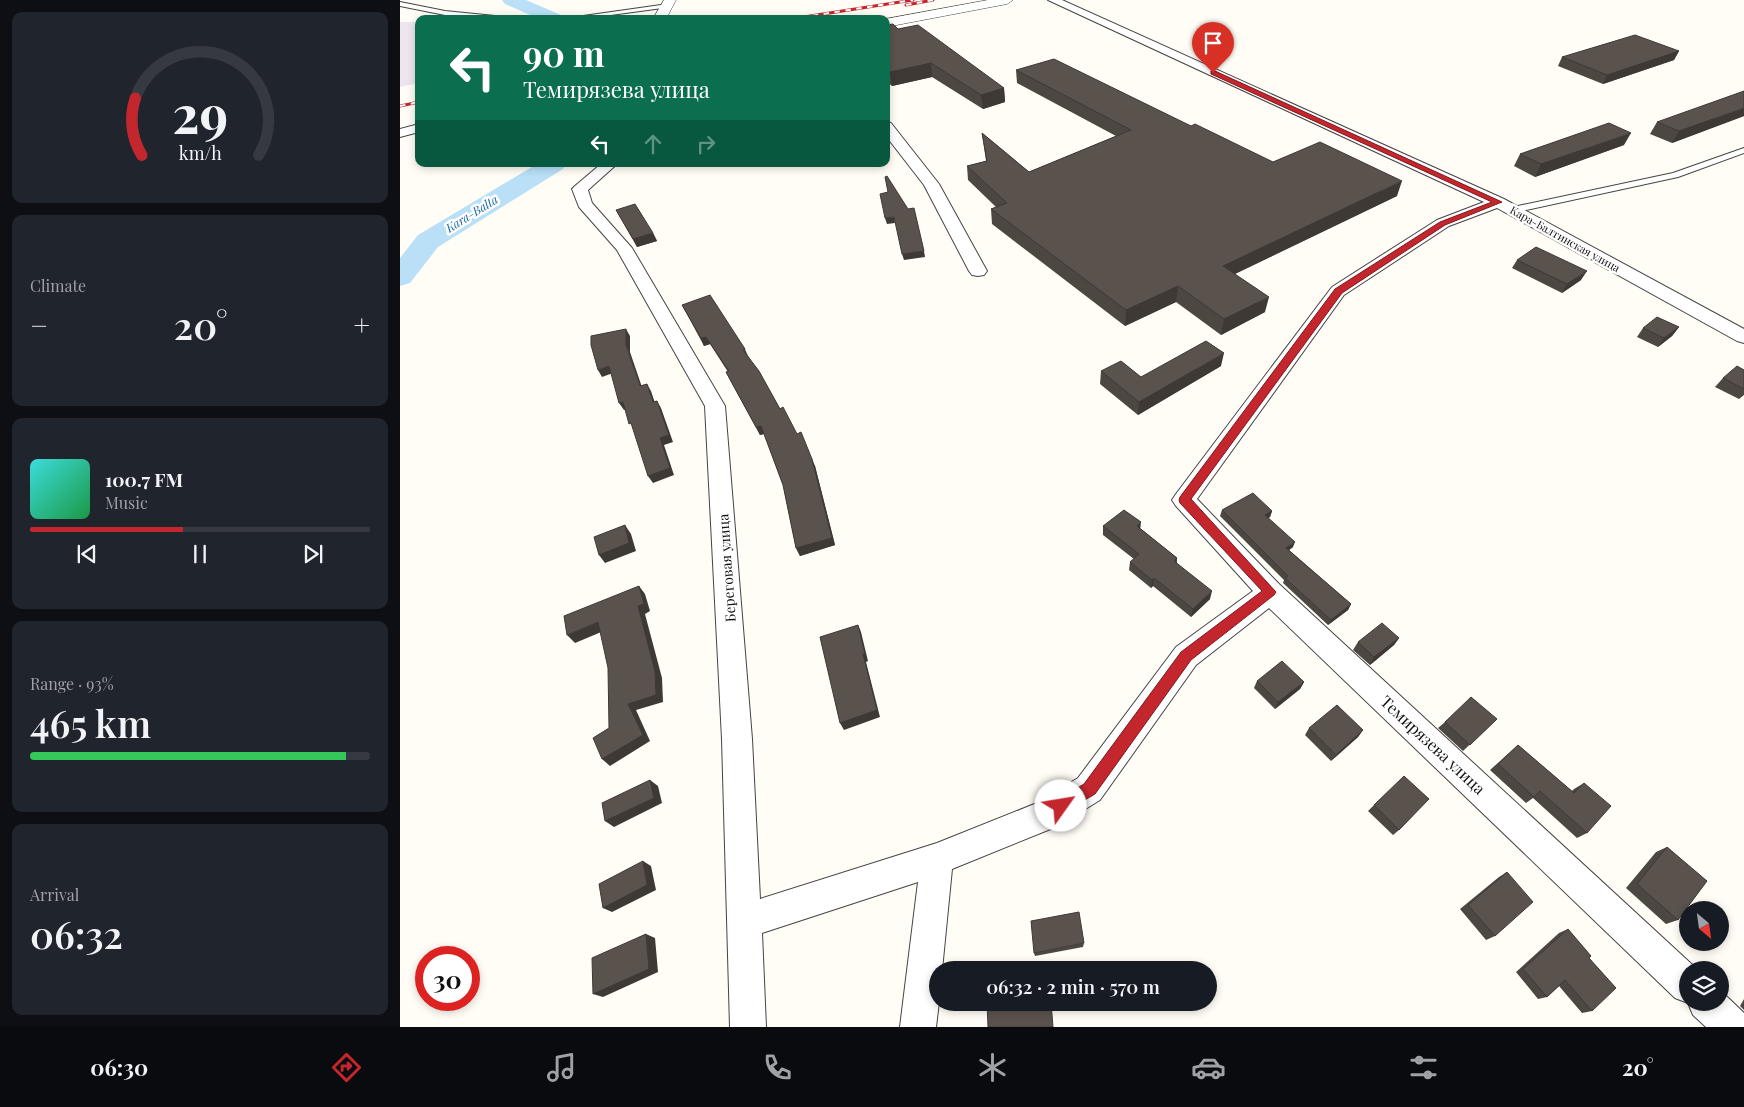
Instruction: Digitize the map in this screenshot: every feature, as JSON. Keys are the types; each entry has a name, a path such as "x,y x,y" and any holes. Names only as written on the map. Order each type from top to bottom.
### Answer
{"street":[{"path":"890,22 1008,0"},
{"name":"Кара-Балтинская улица","path":"1053,0 1506,206 1744,337"},
{"path":"662,15 669,3"},
{"path":"400,123 415,121"},
{"path":"400,133 415,129"},
{"path":"890,131 931,184 978,271"},
{"name":"Береговая улица","path":"606,167 580,189 586,204 624,248 715,406 736,730 748,1027"},
{"name":"Темирязева улица","path":"1506,206 1443,223 1338,291 1184,500 1270,592 1679,977"},
{"path":"743,922 937,859 1047,815 1090,789 1186,656 1270,592"},
{"path":"918,1027 937,859"},
{"path":"1715,1011 1732,1027"}],"lane":[{"path":"591,15 669,3"},
{"path":"400,4 445,13 471,15"},
{"path":"1506,206 1675,175 1744,150"}],"shaded area":[{"path":"400,22 415,22 415,84 400,87"}],"building":[{"path":"890,24 893,24 898,29 918,25 1004,88 981,95 931,63 890,72"},
{"path":"1635,35 1679,51 1607,75 1562,57"},
{"path":"1054,59 1191,126 1195,124 1273,162 1320,142 1402,181 1223,266 1269,297 1224,319 1178,286 1126,310 991,209 1007,203 967,166 987,161 982,133 1029,172 1131,130 1016,70"},
{"path":"1744,91 1744,108 1679,131 1657,122"},
{"path":"1609,123 1631,133 1541,164 1520,154"},
{"path":"887,176 908,209 914,208 924,251 902,254 894,217 885,218 880,194 888,192 885,177"},
{"path":"635,204 653,233 633,239 616,210"},
{"path":"1536,247 1587,271 1567,284 1517,260"},
{"path":"710,295 745,349 743,350 759,371 780,409 783,407 797,434 801,432 812,459 832,538 796,548 783,485 761,426 756,427 726,372 729,371 706,337 701,338 682,305"},
{"path":"1657,317 1679,327 1664,338 1643,328"},
{"path":"626,329 626,345 640,386 647,384 653,402 657,401 669,435 660,438 670,468 648,476 623,402 619,403 609,366 598,370 591,345 591,336"},
{"path":"1206,341 1224,353 1139,402 1101,371 1121,361 1141,377"},
{"path":"1737,366 1744,370 1744,389 1723,378"},
{"path":"1253,493 1272,511 1265,515 1295,542 1286,548 1351,604 1331,620 1285,578 1288,576 1222,510"},
{"path":"1124,510 1141,522 1137,526 1177,558 1174,561 1212,591 1193,609 1154,578 1152,580 1130,562 1139,554 1103,526"},
{"path":"625,525 629,543 599,555 594,537"},
{"path":"639,586 644,604 638,606 655,671 656,695 628,704 643,735 602,759 593,738 609,728 608,668 598,622 567,635 564,616"},
{"path":"1382,623 1399,638 1374,657 1358,642"},
{"path":"858,625 877,710 840,723 820,637"},
{"path":"1282,661 1304,682 1278,702 1257,681"},
{"path":"1471,697 1497,719 1470,745 1445,722"},
{"path":"1337,705 1363,730 1336,755 1309,728"},
{"path":"1518,745 1574,793 1584,783 1611,806 1587,833 1540,791 1534,797 1498,764"},
{"path":"1404,776 1429,799 1399,830 1374,805"},
{"path":"650,780 654,798 605,821 602,803"},
{"path":"1667,847 1707,881 1692,901 1679,901 1678,920 1637,884"},
{"path":"643,861 647,885 603,908 599,884"},
{"path":"1507,872 1533,902 1495,936 1468,905"},
{"path":"1079,912 1084,943 1034,953 1031,921"},
{"path":"1568,929 1591,956 1589,958 1616,988 1592,1011 1565,980 1547,997 1523,969"},
{"path":"646,934 649,969 593,994 592,958"},
{"path":"987,1011 1052,1011 1053,1027 988,1027"}],"waterway":[{"name":"Kara-Balta","path":"511,0 546,15"},
{"name":"Kara-Balta","path":"400,277 428,241 549,167"}],"railway":[{"path":"817,15 913,0"},
{"path":"906,5 933,0"},
{"path":"400,106 415,103"}],"route":[{"path":"1061,806 1090,789 1186,656 1270,592 1184,500 1338,291 1443,223 1498,202 1213,73"}]}
